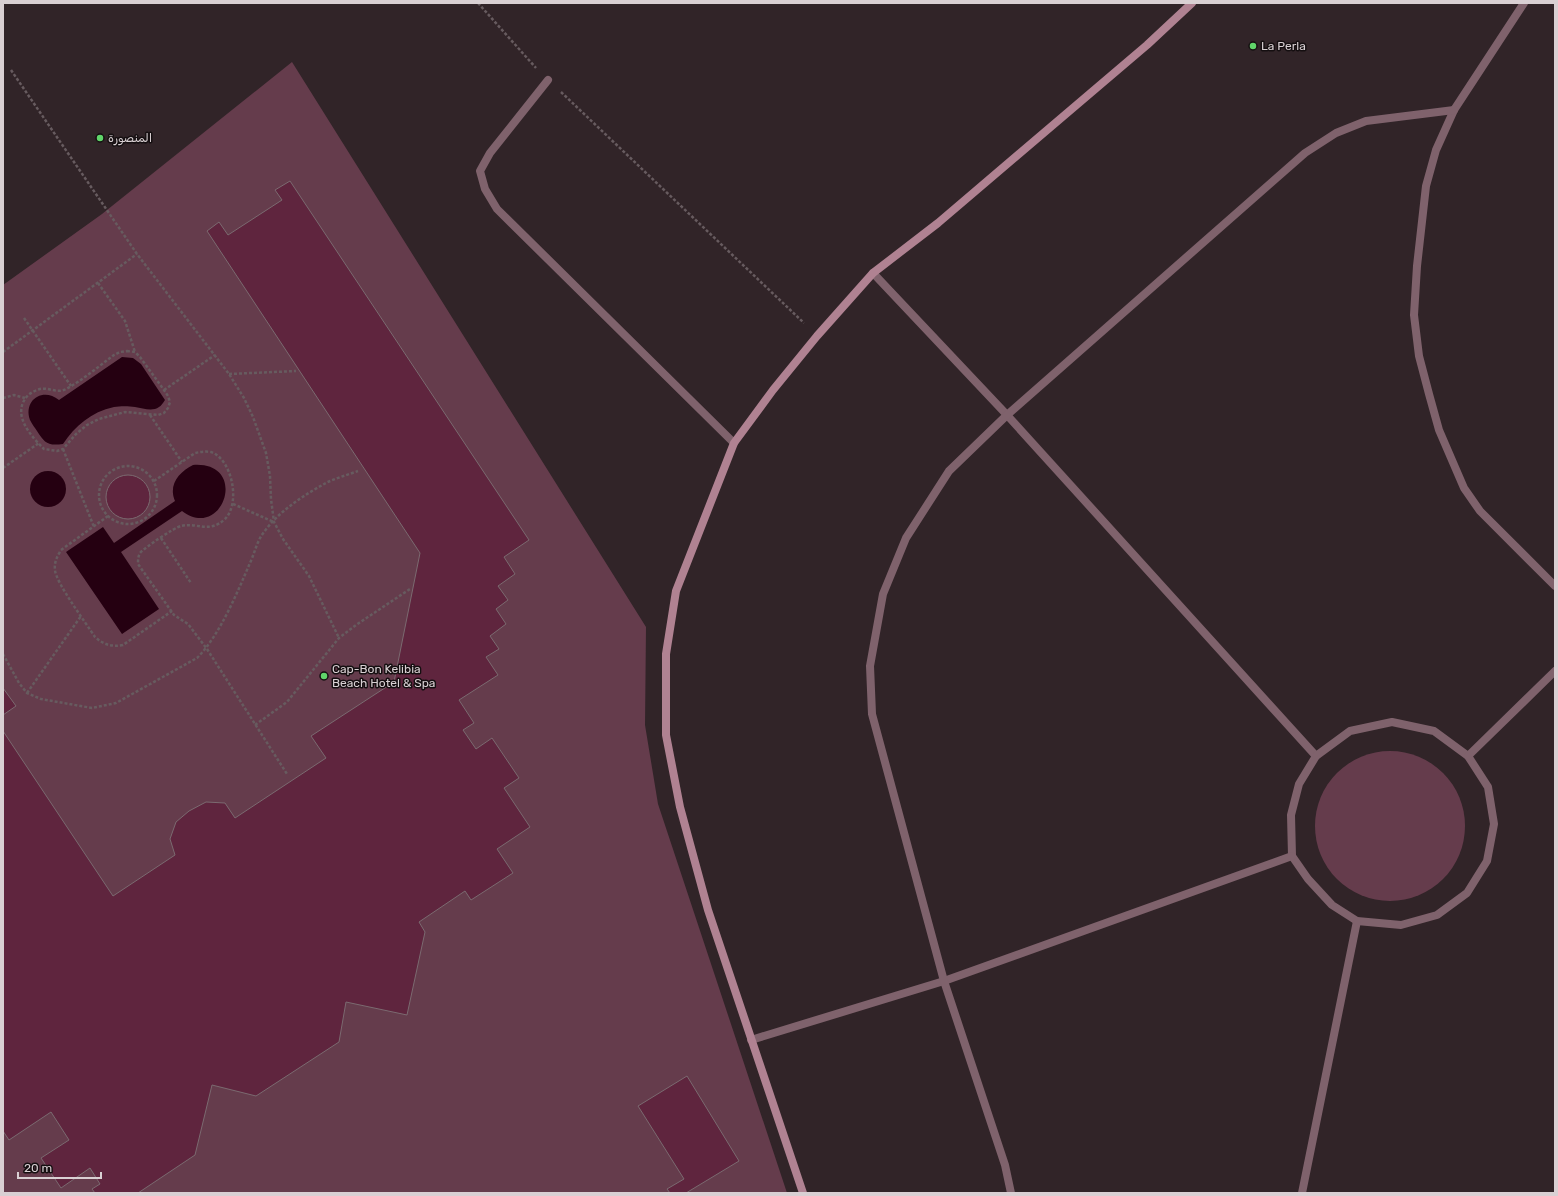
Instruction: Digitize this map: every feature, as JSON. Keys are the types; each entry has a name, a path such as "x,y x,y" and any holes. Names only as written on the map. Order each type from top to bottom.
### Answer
{"street":[{"path":"803,1193 708,910 680,808 666,735 666,654 676,591 734,443 773,390 873,273 938,223 1141,50 1192,3"},
{"path":"1524,3 1454,110 1436,150 1426,186 1417,266 1414,315 1419,356 1439,430 1464,488 1480,511 1555,586"},
{"path":"548,80 490,153 480,171 485,189 497,209 734,443"},
{"path":"1011,1193 1005,1165 944,981 872,714 870,666 883,594 906,538 948,471 1007,415 1305,153 1336,133 1366,121 1454,110"},
{"path":"873,273 1007,415 1316,756"},
{"path":"1468,756 1555,671"},
{"path":"1392,722 1434,731 1468,756 1488,787 1494,824 1487,861 1467,893 1437,915 1401,925 1357,921 1332,905 1308,879 1292,856 1291,815 1299,784 1316,756 1350,731 1392,722"},
{"path":"751,1040 944,981 1292,856"},
{"path":"1302,1193 1357,921"}],"path":[{"path":"478,3 548,80 818,336"},
{"path":"11,70 137,254 229,374 253,417 265,446 270,476 271,504 274,522 309,576 339,638"},
{"path":"3,352 137,254"},
{"path":"98,283 125,320 135,352 164,390 170,402 164,413 158,415 125,412 99,419 87,425 63,448 57,451 44,449 23,423 21,410 25,398 36,390 48,389 58,391 67,388 120,352 127,350 135,352"},
{"path":"24,318 71,386"},
{"path":"164,390 214,355"},
{"path":"229,374 296,371"},
{"path":"3,398 14,395 25,398"},
{"path":"150,415 182,462"},
{"path":"3,468 39,443"},
{"path":"63,448 94,527"},
{"path":"154,481 196,453 203,451 211,452 217,456 228,471 232,481 233,504 230,512 224,519 217,524 200,527 181,526 142,551 138,559 141,569 174,615 188,624 207,649 287,774"},
{"path":"132,465 149,473 157,489 155,507 150,515 134,523 125,524 108,516 102,509 99,501 101,482 107,474 114,469 132,465"},
{"path":"3,654 19,683 27,693 41,699 81,707 102,707 116,703 185,666 207,649 220,627 251,562 258,542 264,532 299,500 321,486 358,471"},
{"path":"233,504 274,522"},
{"path":"108,516 61,550 55,564 57,579 95,637 108,646 124,646 172,611"},
{"path":"161,538 191,583"},
{"path":"255,725 287,702 339,638 356,624 410,589"},
{"path":"27,693 81,616"}],"shaded area":[{"name":"Cap-Bon Kelibia Beach Hotel & Spa","path":"292,62 646,627 645,725 658,804 787,1193 3,1193 3,285 102,214"},
{"path":"122,357 133,358 141,364 165,400 160,407 147,409 124,406 106,409 84,421 73,431 63,444 47,443 30,420 29,407 32,401 41,395 53,396 59,400"},
{"path":"193,465 211,467 221,475 225,486 224,498 219,509 209,516 197,518 182,511 121,552 159,609 122,634 66,552 103,527 114,543 175,501 173,490 176,480 183,471"},
{"path":"52,471 61,476 65,482 65,496 61,502 52,507 44,507 35,502 31,496 30,485 35,476 41,472"},
{"path":"1383,751 1397,751 1412,754 1425,760 1438,768 1448,778 1462,804 1465,826 1464,841 1459,855 1448,874 1438,884 1412,898 1397,901 1383,901 1368,898 1355,892 1342,884 1332,874 1318,848 1315,833 1315,819 1318,804 1324,791 1332,778 1342,768 1368,754"}],"building":[{"path":"290,181 529,540 504,557 515,574 498,586 508,600 496,609 506,624 490,636 499,649 486,657 498,675 459,700 474,723 463,730 476,749 492,738 519,778 504,788 530,827 497,849 513,873 471,900 465,891 419,922 425,932 407,1015 346,1002 339,1042 256,1096 212,1085 195,1155 138,1193 95,1193 92,1189 100,1184 90,1168 61,1188 41,1158 69,1140 51,1112 9,1140 3,1131 3,731 113,896 175,855 170,839 176,822 189,811 206,802 225,803 235,818 326,758 311,736 394,682 420,553 207,231 219,222 228,235 282,200 275,190"},
{"path":"124,475 132,475 144,481 150,493 150,501 144,513 132,519 124,519 112,513 106,501 106,493 112,481"},
{"path":"3,688 16,706 3,715"},
{"path":"687,1076 739,1161 686,1193 670,1193 667,1189 684,1179 638,1106"}],"place":[{"name":"La Perla","path":"1253,46"},
{"name":"المنصورة","path":"100,138"},
{"name":"Cap-Bon Kelibia Beach Hotel & Spa","path":"324,676"}]}
